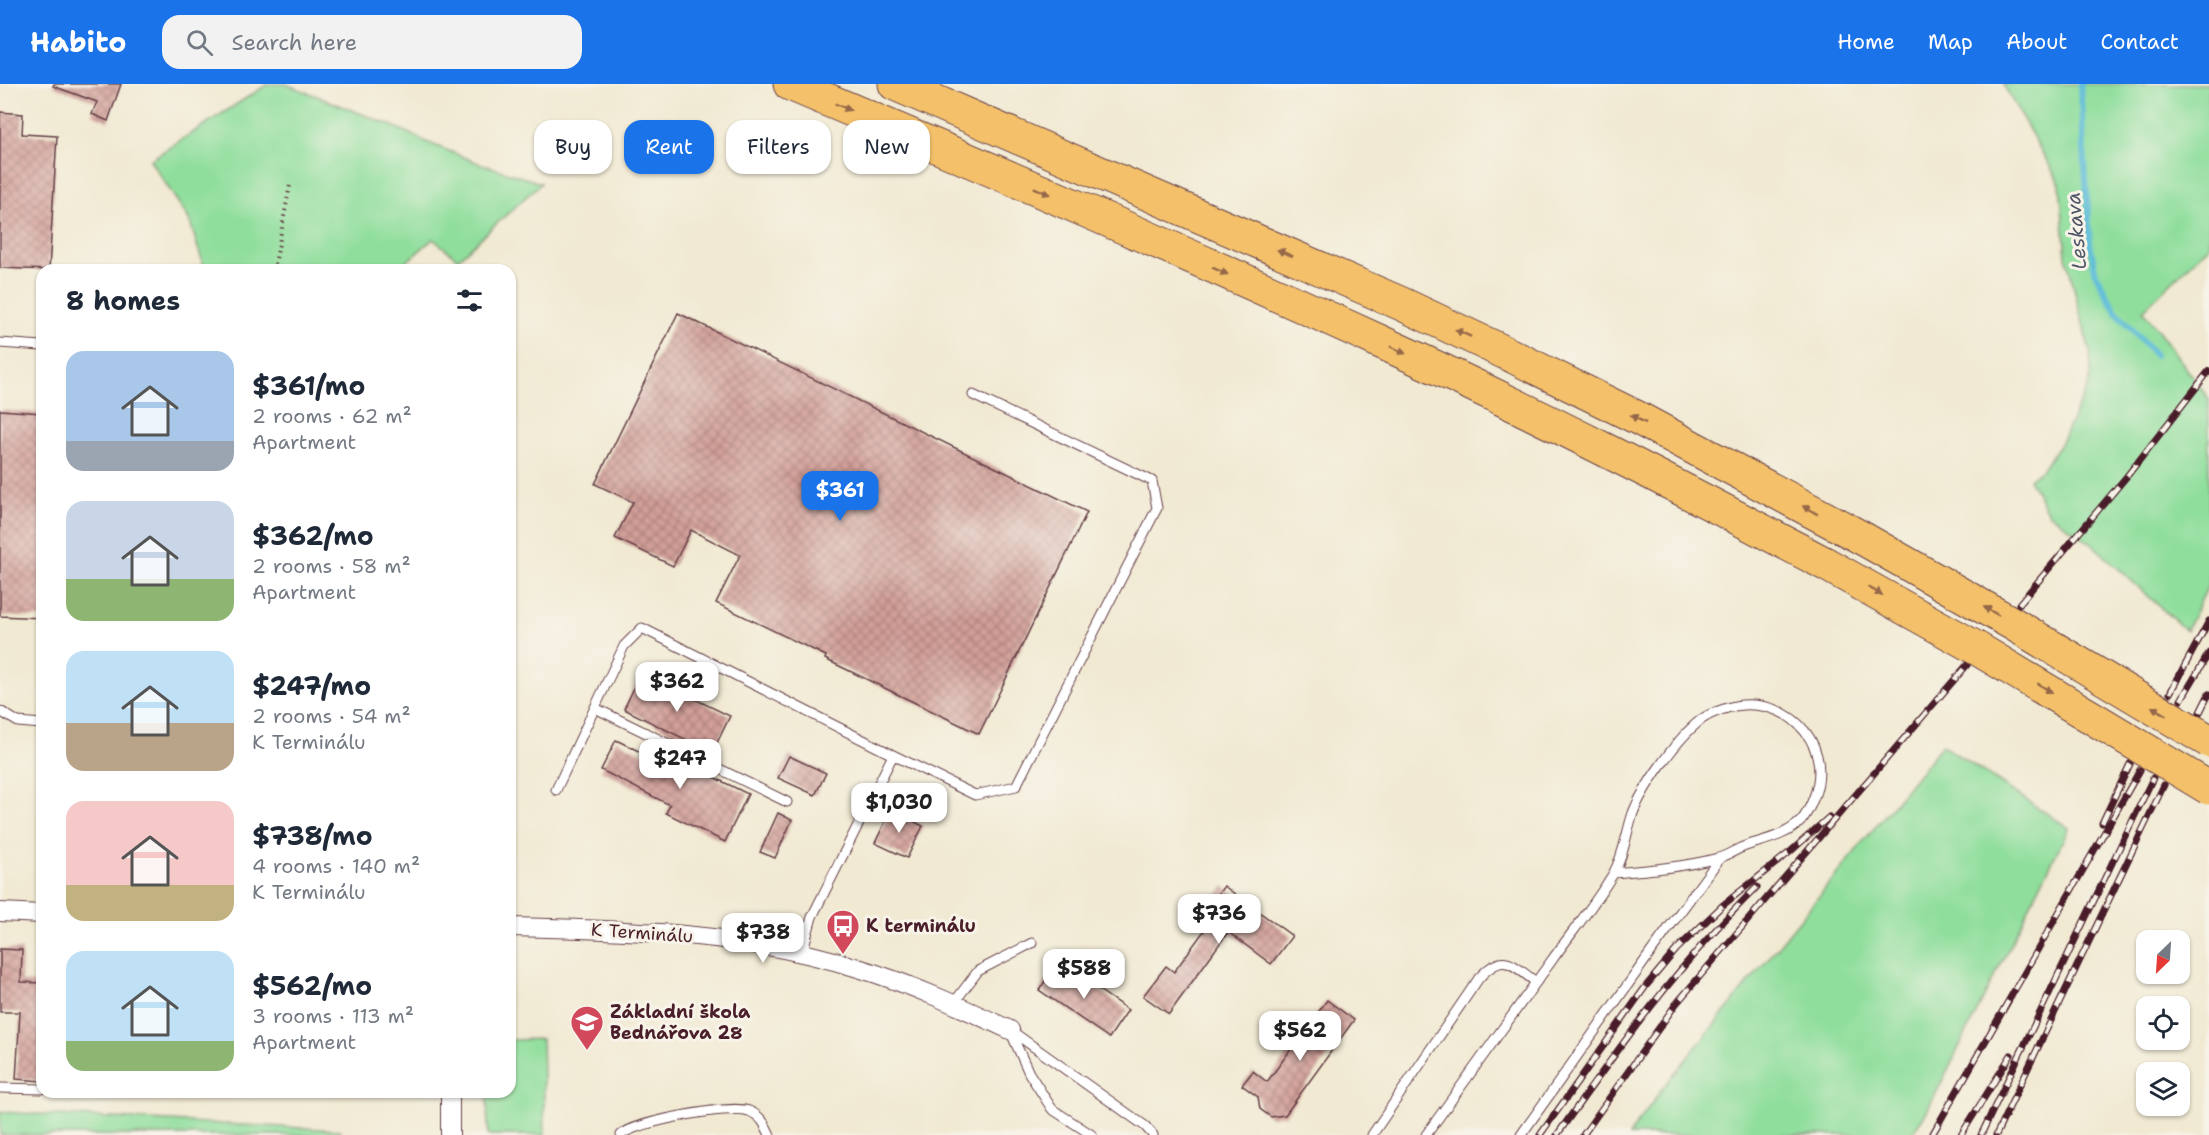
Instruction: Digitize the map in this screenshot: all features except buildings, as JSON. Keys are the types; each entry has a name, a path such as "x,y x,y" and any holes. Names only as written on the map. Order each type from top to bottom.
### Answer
{"highway":[{"path":"790,84 1005,175 1384,343 1625,459 1824,563 1978,649 2209,788"},
{"path":"895,84 1391,299 1636,417 1862,538 2015,625 2209,741"}],"street":[{"path":"0,912 36,914"},
{"name":"K Terminálu","path":"516,927 708,938 802,953 857,967 909,985 1010,1030"},
{"path":"450,1098 450,1135"}],"lane":[{"path":"0,343 36,346"},
{"path":"556,789 624,646 642,628 975,795 1016,786 1157,508 1152,481 973,395"},
{"path":"1426,1135 1614,873 1642,795 1677,744 1697,722 1730,706 1763,706 1794,718 1805,729 1814,743 1820,776 1810,807 1803,819 1784,833 1740,848 1720,858 1666,868 1614,873"},
{"path":"595,708 787,802"},
{"path":"0,711 18,722 36,724"},
{"path":"802,953 812,917 893,755"},
{"path":"1521,1135 1720,858"},
{"path":"953,1004 978,971 1032,943"},
{"path":"1372,1135 1479,978 1489,967 1499,962 1509,963 1536,982"},
{"path":"1010,1030 1029,1073 1052,1109 1092,1135"},
{"path":"1010,1030 1145,1126 1153,1135"},
{"path":"0,1088 36,1089"},
{"path":"621,1135 639,1125 717,1110 734,1109 742,1109 758,1115 764,1121 770,1135"}],"path":[{"path":"275,264 290,185"}],"green space":[{"path":"268,84 286,84 481,164 541,183 458,259 433,239 404,264 203,264 189,219 150,160"},
{"path":"2003,84 2209,84 2209,246 2143,310 2209,399 2209,584 2186,631 2093,545 2048,513 2029,479 2041,470 2059,446 2088,387 2091,372 2090,352 2066,256 2060,184"},
{"path":"1942,745 2069,828 1927,1111 1911,1135 1629,1135 1662,1089"},
{"path":"542,1039 545,1135 488,1135 487,1098 516,1098 516,1040"},
{"path":"0,1112 340,1130 339,1135 0,1135"}],"waterway":[{"name":"Leskava","path":"2080,84 2090,244 2096,275 2115,310 2155,355"}],"railway":[{"path":"2019,604 2127,476 2209,371"},
{"path":"2170,693 2209,621"},
{"path":"2181,700 2209,653"},
{"path":"1583,1135 1676,1004 1967,665"},
{"path":"2200,712 2209,694"},
{"path":"2102,823 2130,764"},
{"path":"1932,1135 2140,770"},
{"path":"1981,1135 2153,778"},
{"path":"1996,1135 2164,785"},
{"path":"1540,1135 1646,986 1677,949 1723,905 1790,852 1829,817"},
{"path":"1557,1135 1651,1006 1702,945 1757,887"},
{"path":"1961,1135 2011,1055"}],"place":[{"name":"K terminálu","path":"843,955"},
{"name":"Základní škola Bednářova 28","path":"587,1051"}]}
